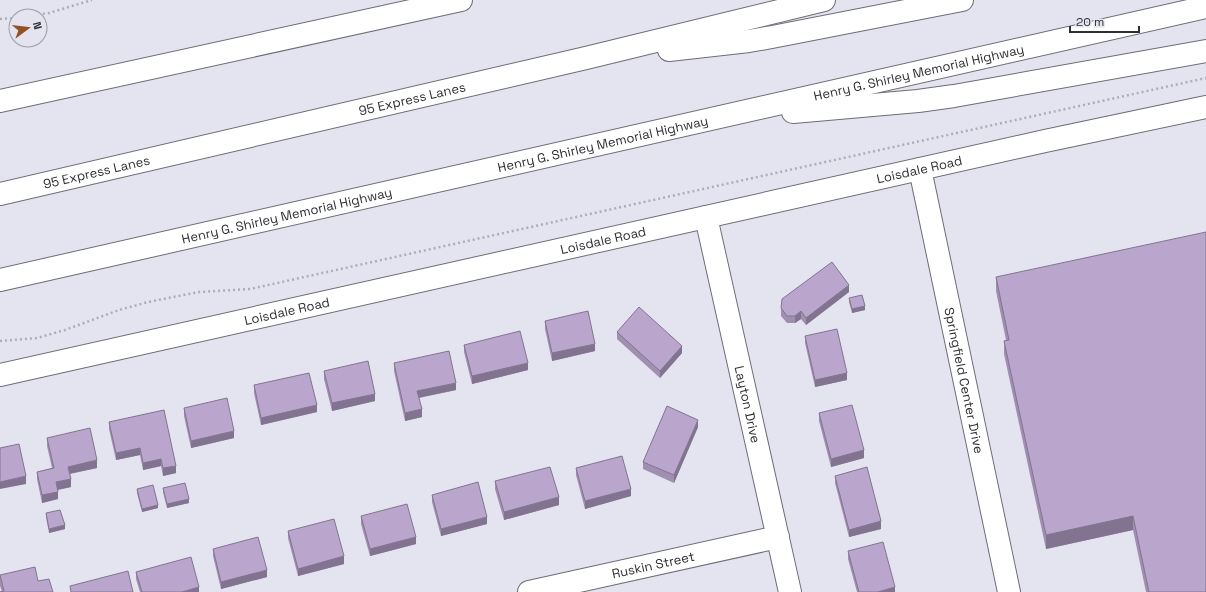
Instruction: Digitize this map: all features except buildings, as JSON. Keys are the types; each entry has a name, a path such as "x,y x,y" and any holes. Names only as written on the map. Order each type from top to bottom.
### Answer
{"main road":[{"path":"0,101 461,0"},
{"name":"95 Express Lanes","path":"0,194 586,58 824,0"},
{"path":"586,58 749,41 962,0"},
{"name":"Henry G. Shirley Memorial Highway","path":"0,280 1206,6"},
{"path":"710,119 925,100 1206,51"},
{"name":"Loisdale Road","path":"0,375 1045,141 1206,107"},
{"name":"Springfield Center Drive","path":"920,169 1009,592"},
{"name":"Layton Drive","path":"706,217 790,592"},
{"name":"Ruskin Street","path":"529,592 778,537"}],"path":[{"path":"48,13 92,0"},
{"path":"0,341 37,338 65,330 119,310 148,302 199,292 250,289 1206,78"}]}
